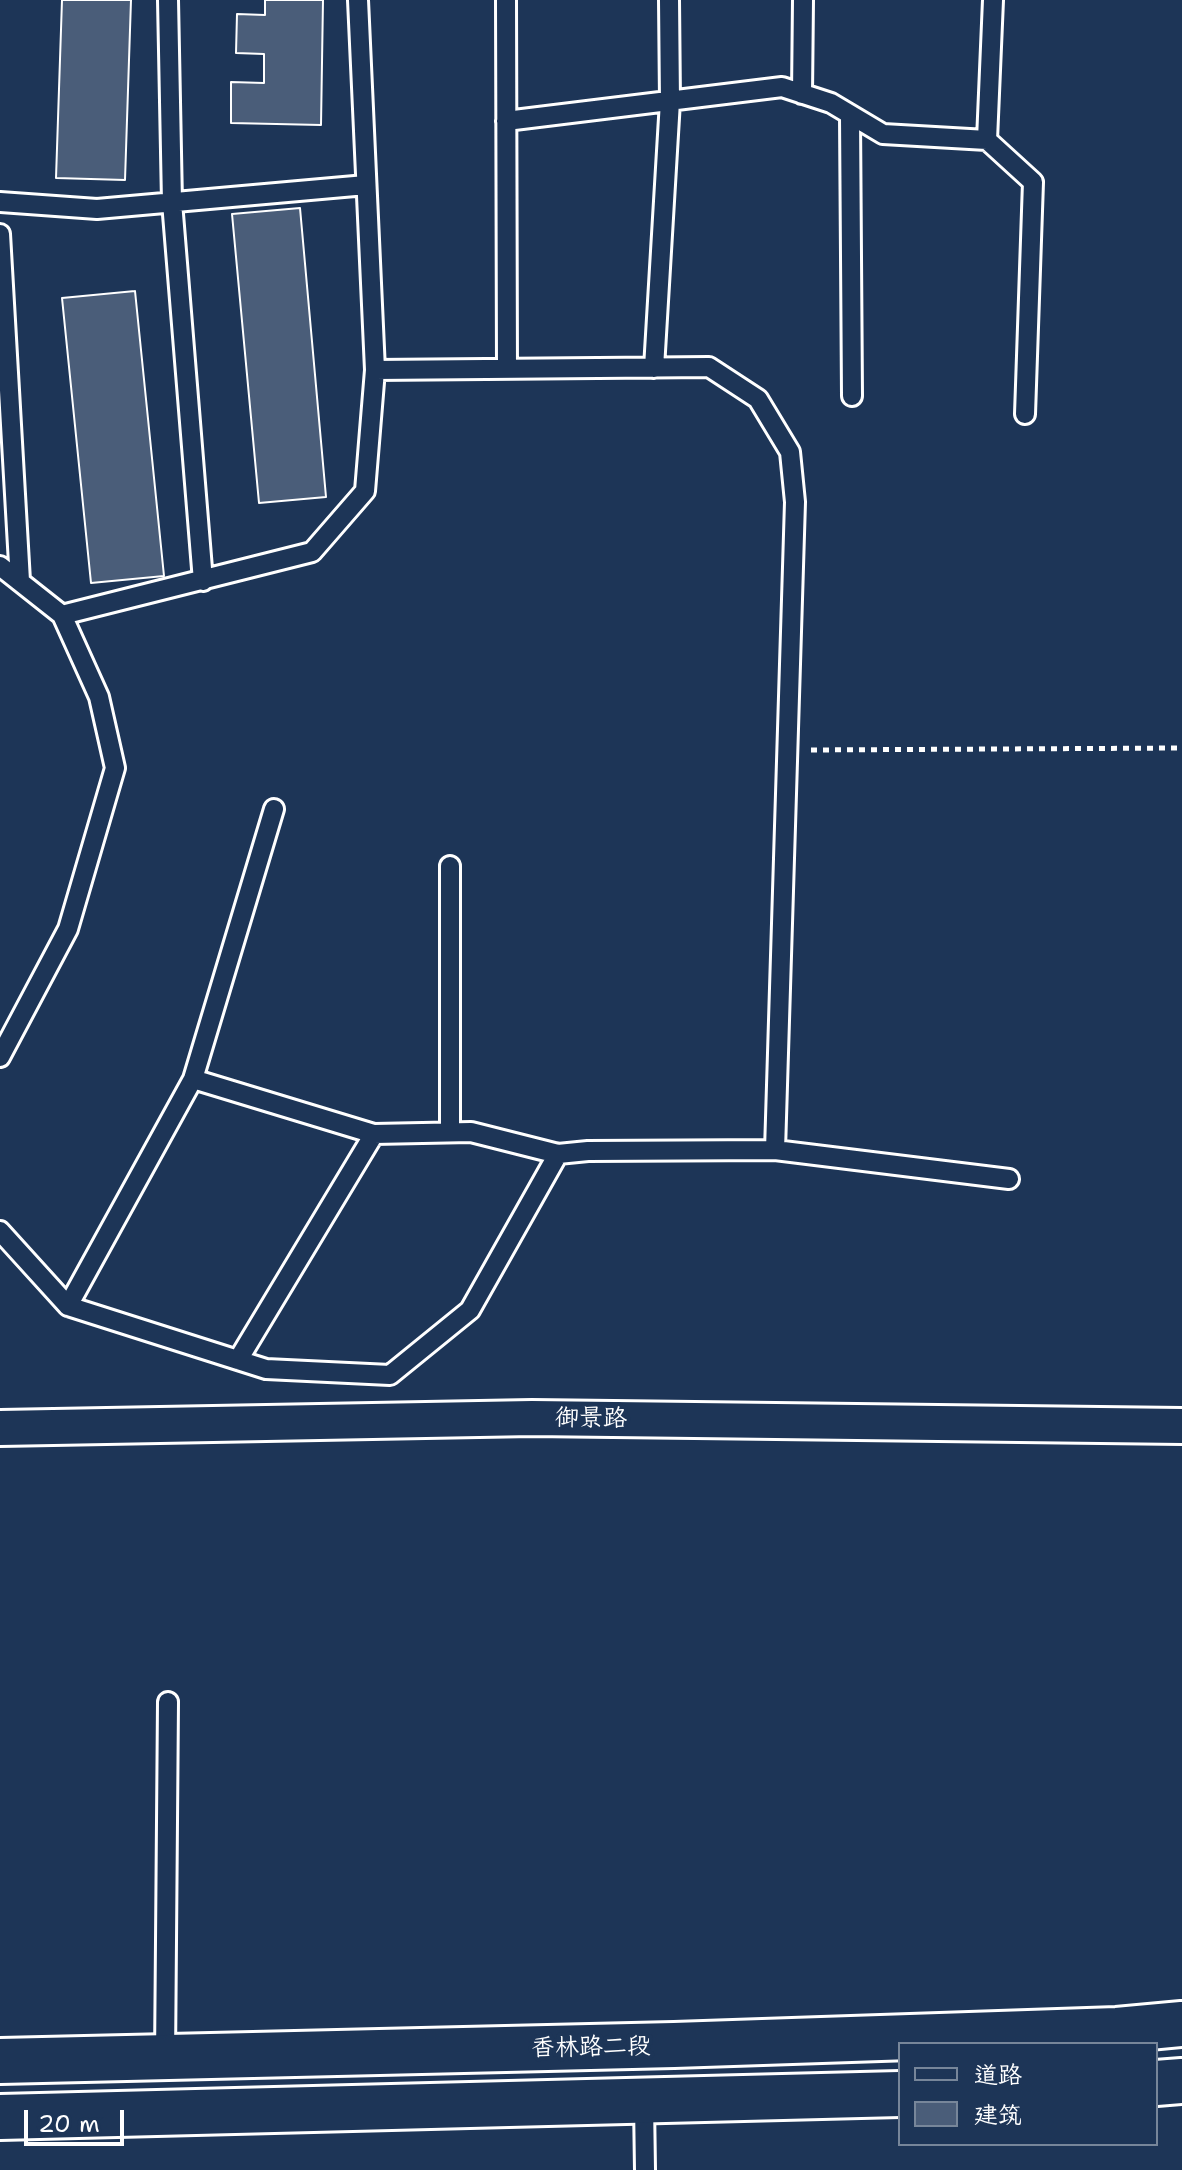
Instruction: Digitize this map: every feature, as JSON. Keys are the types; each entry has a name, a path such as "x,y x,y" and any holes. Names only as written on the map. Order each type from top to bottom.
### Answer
{"main road":[{"name":"香林路二段","path":"0,2061 1022,2034 1182,2024"},
{"path":"1158,2083 1182,2081"},
{"path":"0,2117 644,2103 898,2094"}],"street":[{"name":"御景路","path":"0,1428 532,1418 1182,1426"}],"lane":[{"path":"168,0 172,202 203,581"},
{"path":"62,615 312,552 365,491 375,370 358,0"},
{"path":"506,0 507,369"},
{"path":"654,368 670,101 669,0"},
{"path":"802,94 803,0"},
{"path":"987,140 993,0"},
{"path":"506,121 782,87 831,103 883,134 987,140 1033,182 1025,414"},
{"path":"850,117 852,396"},
{"path":"0,202 97,209 366,185"},
{"path":"0,234 20,581"},
{"path":"375,370 709,367 758,399 790,452 795,502 775,1150"},
{"path":"0,566 62,615 99,697 115,768 68,929 0,1057"},
{"path":"68,1306 193,1079 274,809"},
{"path":"450,866 450,1132"},
{"path":"193,1079 374,1134 471,1132 558,1154 775,1150 1009,1179"},
{"path":"238,1360 374,1134"},
{"path":"0,1231 68,1306 266,1369 390,1375 470,1310 558,1154"},
{"path":"165,2059 168,1702"},
{"path":"644,2103 645,2170"}],"path":[{"path":"786,750 1182,748"}],"building":[{"path":"62,0 131,0 125,180 56,178"},
{"path":"265,0 323,0 321,125 231,123 231,82 264,83 264,54 236,53 237,14 265,15"},
{"path":"300,208 326,497 259,503 232,214"},
{"path":"135,291 164,576 91,583 62,298"}]}
